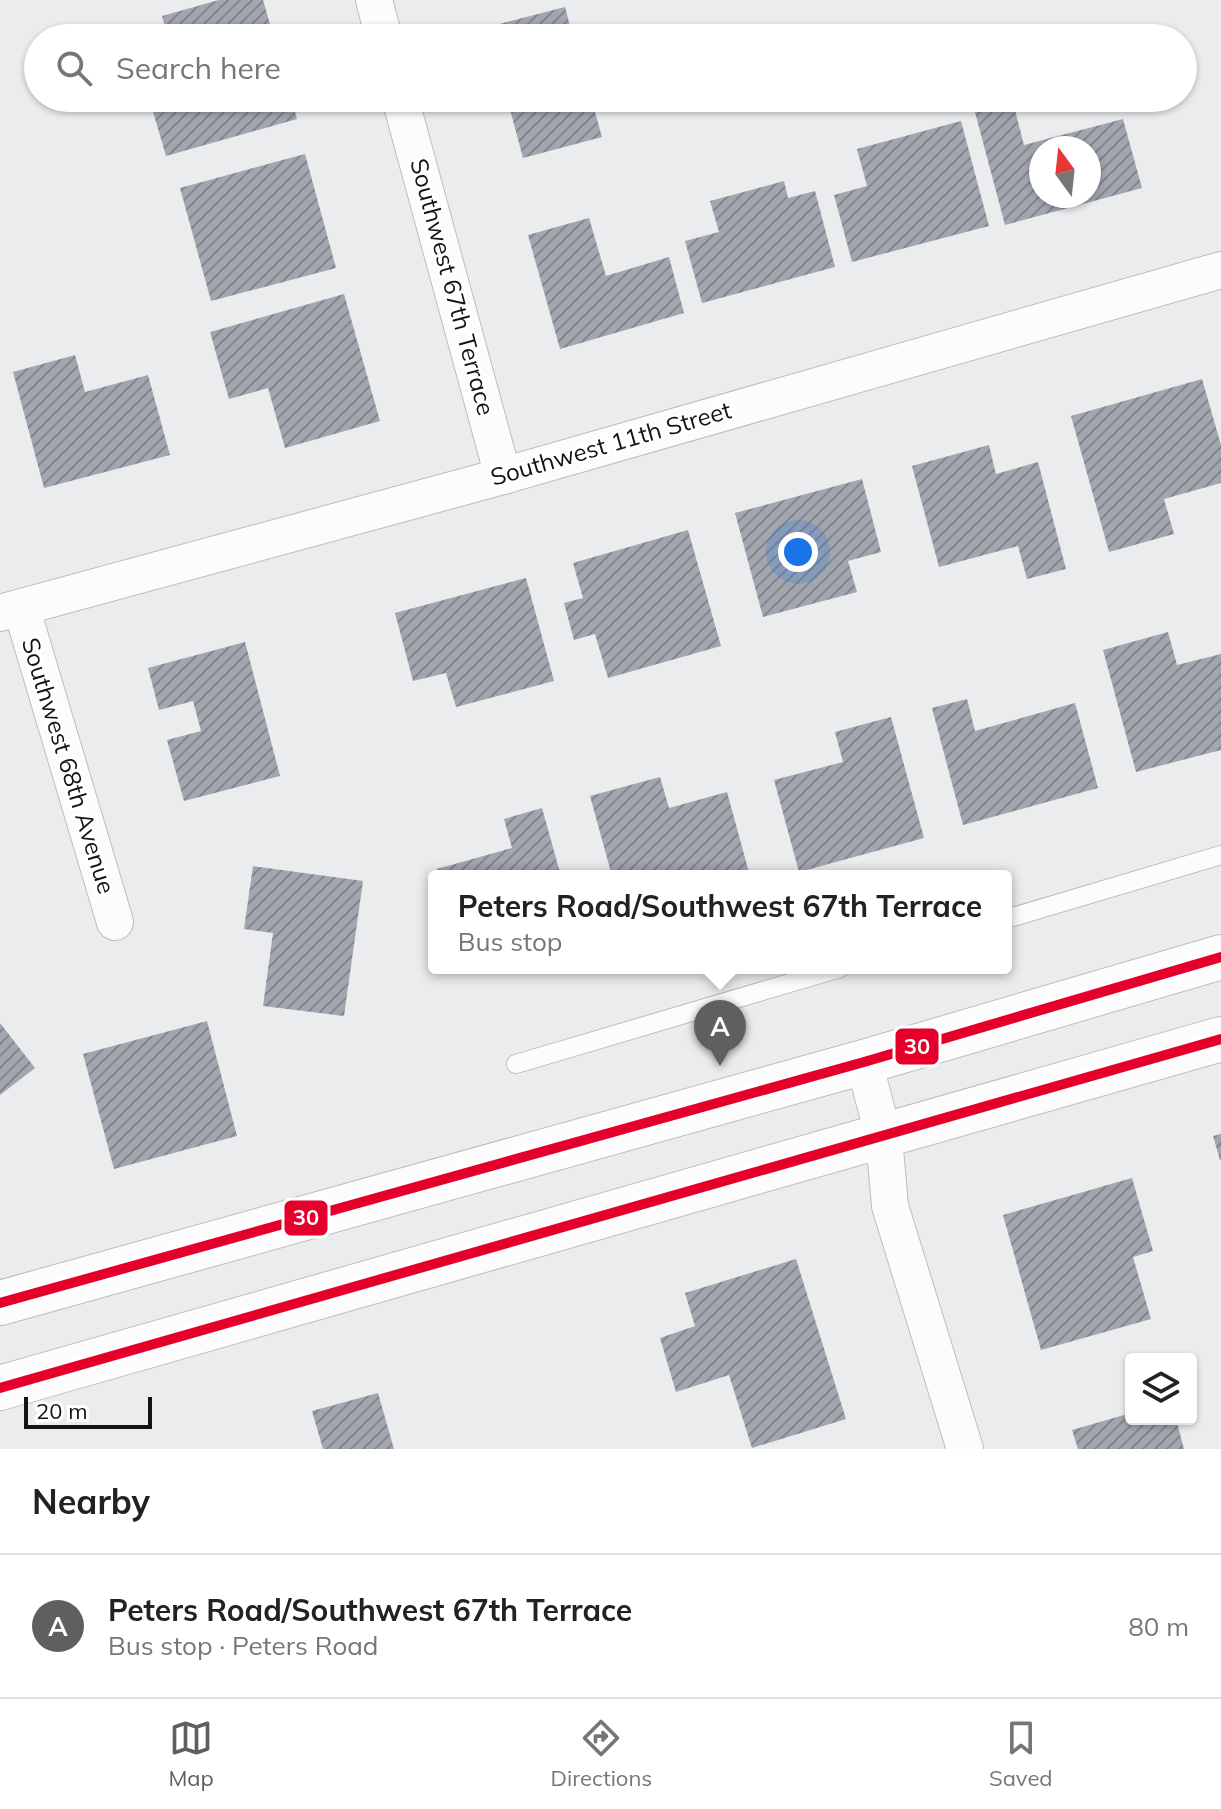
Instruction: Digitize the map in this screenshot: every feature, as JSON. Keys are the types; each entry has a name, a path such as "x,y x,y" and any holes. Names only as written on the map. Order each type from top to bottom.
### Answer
{"main road":[{"path":"0,1303 864,1062 1221,957"},
{"path":"0,1388 884,1138 1221,1039"}],"street":[{"path":"374,0 380,24"},
{"name":"Southwest 67th Terrace","path":"404,112 503,476"},
{"name":"Southwest 11th Street","path":"11,611 503,476 1221,270"},
{"name":"Southwest 68th Avenue","path":"11,611 115,922"},
{"path":"864,1062 884,1138 890,1206 965,1449"}],"lane":[{"path":"1012,917 1221,855"},
{"path":"516,1064 820,974"}],"building":[{"path":"219,0 263,0 270,24 164,24 162,16"},
{"path":"565,7 569,24 500,24"},
{"path":"153,112 295,112 297,119 166,156"},
{"path":"511,112 595,112 602,137 523,158"},
{"path":"975,112 1016,112 1024,145 1029,144 1029,208 1068,208 1005,225"},
{"path":"1123,119 1142,188 1101,199 1101,136 1058,136"},
{"path":"961,121 989,226 852,262 834,195 867,186 857,149"},
{"path":"305,154 336,268 211,301 180,188"},
{"path":"784,181 788,198 815,191 835,267 702,303 685,241 719,232 710,201"},
{"path":"589,218 606,276 669,257 684,313 560,349 528,235"},
{"path":"344,294 380,421 285,448 268,388 229,399 210,332"},
{"path":"75,355 85,392 148,375 170,455 44,488 13,372"},
{"path":"1202,379 1221,445 1221,483 1164,499 1174,534 1109,552 1071,416"},
{"path":"989,445 996,474 1038,462 1066,569 1027,579 1018,546 939,567 912,466"},
{"path":"862,479 881,552 848,561 857,592 763,617 735,513"},
{"path":"688,530 721,646 608,678 595,634 574,640 564,603 583,598 573,563"},
{"path":"526,578 554,681 456,707 446,673 413,681 395,613"},
{"path":"1168,632 1177,665 1221,654 1221,750 1136,772 1103,650"},
{"path":"245,642 280,776 184,801 167,740 201,731 193,701 159,710 148,668"},
{"path":"967,699 975,731 1075,703 1098,788 963,825 932,708"},
{"path":"891,717 924,838 798,870 774,780 843,762 835,732"},
{"path":"660,777 669,808 727,792 748,870 610,870 590,796"},
{"path":"542,808 559,870 437,870 512,848 504,819"},
{"path":"253,866 363,881 344,1016 263,1006 273,933 244,929"},
{"path":"207,1021 237,1136 114,1169 83,1054"},
{"path":"0,1023 35,1068 0,1095"},
{"path":"1221,1134 1221,1160 1220,1160 1213,1136"},
{"path":"1132,1178 1153,1251 1133,1257 1151,1319 1041,1350 1003,1215"},
{"path":"796,1259 846,1419 752,1448 729,1375 676,1392 660,1338 695,1326 685,1293"},
{"path":"378,1393 394,1449 323,1449 312,1411"},
{"path":"1125,1415 1125,1425 1178,1425 1184,1449 1078,1449 1072,1430"}],"transit line":[{"name":"30","path":"0,1303 864,1062 1221,957"},
{"name":"30","path":"0,1388 1221,1039"}],"place":[{"name":"Peters Road/Southwest 67th Terrace","path":"720,1066"}]}
